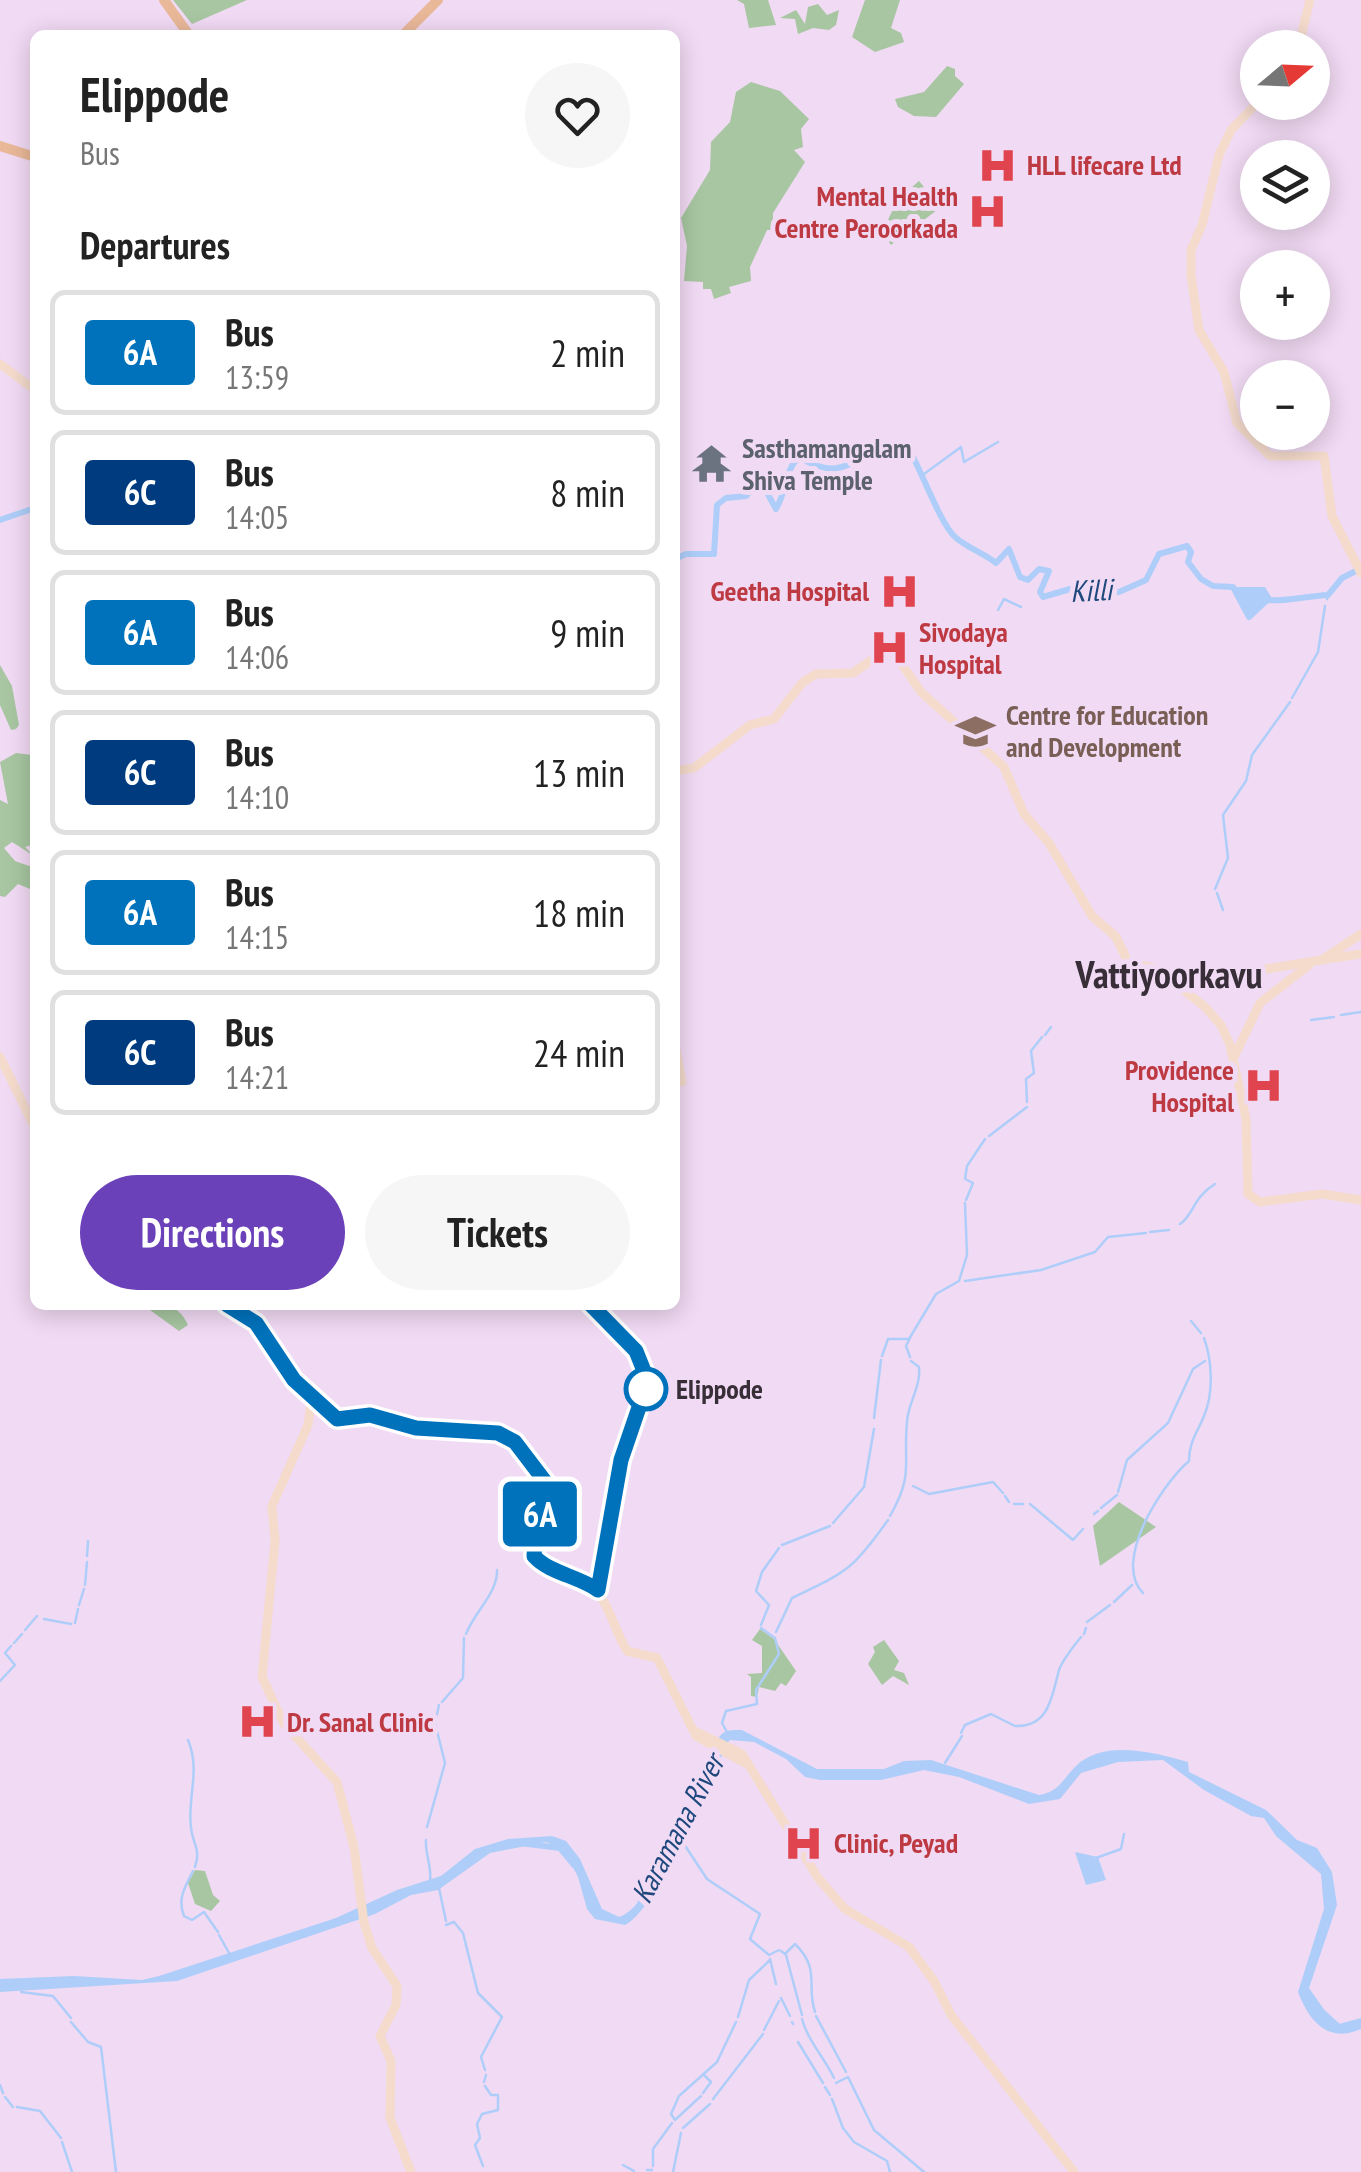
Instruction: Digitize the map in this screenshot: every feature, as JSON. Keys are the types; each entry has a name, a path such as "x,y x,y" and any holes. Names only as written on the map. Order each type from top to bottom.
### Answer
{"main road":[{"path":"166,0 187,30"},
{"path":"1302,30 1310,0"},
{"path":"406,30 432,1"},
{"path":"1243,120 1224,144 1192,250 1192,302 1199,330 1224,372 1237,423 1262,450 1277,457 1324,456 1332,516 1361,573"},
{"path":"0,148 30,157"},
{"path":"0,364 30,386"},
{"path":"680,770 694,768 750,725 774,719 802,683 816,674 853,673 880,652 894,653 921,692 1004,767 1024,814 1048,844 1092,916 1116,937 1128,962 1162,973 1254,974 1361,954"},
{"path":"1234,1057 1260,1003 1284,980 1361,934"},
{"path":"1162,973 1221,1024 1234,1057 1246,1119 1248,1194 1260,1202 1322,1194 1361,1200"},
{"path":"0,1057 30,1118"},
{"path":"680,1071 682,1082"},
{"path":"235,1310 256,1323 312,1402 337,1419 370,1415 416,1428 498,1433 515,1442 553,1492 536,1525 534,1556 547,1567 572,1573 598,1590 627,1651 657,1658 688,1725 703,1743 733,1751"},
{"path":"312,1402 303,1438 272,1506 275,1542 262,1677 284,1724 336,1782 354,1847 364,1923 372,1948 397,1986 396,2005 380,2036 391,2061 390,2118 411,2172"},
{"path":"688,1725 733,1751 747,1764 818,1878 853,1915 910,1947 931,1976 951,2015 1074,2172"}],"green space":[{"path":"173,0 247,0 192,24"},
{"path":"737,0 768,0 776,25 749,28 744,4"},
{"path":"865,0 900,0 891,28 901,33 904,42 875,52 852,37"},
{"path":"818,4 827,15 839,10 836,25 829,30 813,28 798,34 795,19 780,18 796,10 805,24 808,7"},
{"path":"947,66 955,69 955,76 964,84 936,117 914,116 898,107 895,99 924,92"},
{"path":"751,82 780,91 809,119 801,129 803,147 794,150 805,162 773,213 773,230 767,230 750,267 751,281 729,287 731,293 714,299 711,289 703,289 703,282 684,281 687,246 681,218 710,170 711,142 730,122 736,92"},
{"path":"919,181 941,207 891,245 886,229 888,220 898,202"},
{"path":"0,665 12,686 19,725 16,729 11,730 0,705"},
{"path":"16,753 30,755 30,846 25,847 30,853 12,842 4,848 15,861 30,866 30,889 18,884 5,897 0,896 0,800 8,804 0,762"},
{"path":"150,1310 176,1310 188,1325 179,1331"},
{"path":"1119,1502 1156,1527 1100,1566 1093,1526"},
{"path":"760,1629 774,1639 796,1671 786,1686 781,1683 775,1691 759,1687 757,1697 751,1696 751,1677 747,1674 762,1673 762,1646 752,1640"},
{"path":"884,1640 899,1661 894,1670 904,1673 909,1685 893,1676 882,1685 868,1664 875,1652 873,1647"},
{"path":"195,1870 205,1871 213,1895 220,1901 211,1911 195,1904 188,1883"}],"water":[{"path":"1233,587 1265,587 1273,600 1249,617"},
{"path":"742,1730 817,1769 884,1769 904,1761 931,1760 1039,1795 1056,1788 1075,1767 1100,1753 1130,1750 1188,1762 1189,1772 1266,1810 1297,1840 1317,1848 1332,1872 1337,1905 1309,1988 1335,2025 1361,2018 1361,2029 1329,2032 1314,2020 1298,1992 1324,1909 1321,1874 1276,1836 1264,1818 1251,1816 1204,1790 1163,1760 1118,1762 1081,1773 1060,1799 1029,1804 959,1777 924,1770 881,1780 805,1777 786,1759 754,1742 730,1740 678,1854 649,1900 625,1925 595,1919 587,1909 578,1877 564,1850 546,1842 490,1853 438,1890 411,1895 375,1914 177,1981 0,1992 0,1979 74,1976 142,1980 159,1976 336,1918 397,1890 441,1876 475,1849 508,1839 552,1836 566,1841 580,1859 602,1909 619,1917 642,1899 665,1864 694,1808 720,1736"},
{"path":"1075,1852 1098,1857 1106,1880 1086,1885"}],"waterway":[{"path":"924,474 961,447 964,462 998,442"},
{"name":"Killi","path":"680,557 714,554 717,505 726,498 746,496 755,485 765,489 776,509 799,457 833,468 893,446 909,449 949,531 959,541 996,563 1009,549 1020,577 1028,580 1039,569 1049,571 1040,592 1043,597 1070,589 1119,592 1146,580 1159,554 1187,546 1191,552 1188,562 1201,579 1213,586 1233,587 1249,617 1267,600 1328,595 1342,578 1360,569"},
{"name":"Killi","path":"0,520 30,510"},
{"name":"Killi","path":"1327,599 1328,595"},
{"path":"998,610 1004,599 1021,607"},
{"path":"1292,698 1318,652 1325,606"},
{"path":"1215,889 1228,858 1223,815 1246,781 1252,755 1290,702"},
{"path":"1217,893 1223,910"},
{"path":"1341,1015 1361,1012"},
{"path":"1311,1020 1334,1017"},
{"path":"1045,1035 1051,1027"},
{"path":"1027,1102 1026,1079 1034,1073 1031,1051 1042,1037"},
{"path":"989,1136 1027,1107"},
{"path":"966,1200 973,1183 965,1179 967,1166 985,1139"},
{"path":"1180,1224 1215,1184"},
{"path":"882,1356 888,1339 909,1339 936,1294 959,1281 967,1255 965,1203"},
{"path":"1150,1232 1169,1230"},
{"path":"965,1281 1041,1270 1095,1252 1108,1237 1146,1233"},
{"path":"1191,1321 1201,1333"},
{"path":"910,1338 906,1346 910,1357"},
{"path":"1143,1593 1135,1579 1133,1563 1137,1544 1154,1505 1189,1461 1207,1407 1211,1377 1204,1338"},
{"path":"874,1418 881,1360"},
{"path":"890,1516 905,1479 908,1415 919,1375 919,1367 911,1361"},
{"path":"1118,1492 1127,1460 1168,1423 1193,1369 1205,1361"},
{"path":"833,1523 864,1487 874,1429"},
{"path":"913,1486 929,1494 993,1482 1003,1493"},
{"path":"1101,1508 1117,1495"},
{"path":"1005,1496 1009,1502"},
{"path":"1014,1504 1023,1504"},
{"path":"1030,1504 1073,1540 1083,1529"},
{"path":"1094,1514 1098,1511"},
{"path":"776,1632 792,1598 847,1568 888,1520"},
{"path":"782,1545 830,1526"},
{"path":"87,1556 88,1541"},
{"path":"761,1625 769,1605 756,1591 762,1572 779,1548"},
{"path":"85,1585 87,1562"},
{"path":"466,1634 494,1587 497,1570"},
{"path":"1114,1602 1132,1585"},
{"path":"79,1605 84,1589"},
{"path":"1087,1622 1110,1605"},
{"path":"75,1623 78,1609"},
{"path":"25,1630 37,1616"},
{"path":"44,1619 71,1624"},
{"path":"727,1732 722,1723 726,1711 757,1704 756,1690 779,1654 775,1638 761,1628"},
{"path":"1084,1634 1086,1628"},
{"path":"14,1643 22,1634"},
{"path":"961,1733 965,1725 991,1714 1015,1726 1036,1721 1048,1708 1061,1666 1081,1637"},
{"path":"442,1702 463,1678 464,1638"},
{"path":"0,1681 15,1665 5,1653 11,1646"},
{"path":"427,1827 445,1763 435,1723 439,1705"},
{"path":"945,1763 962,1736"},
{"path":"188,1740 194,1773 190,1817 197,1851 195,1867"},
{"path":"1096,1858 1121,1849 1124,1834"},
{"path":"426,1840 430,1881"},
{"path":"682,1841 707,1879 760,1914 750,1939 769,1955 779,1950"},
{"name":"Karamana River","path":"520,1843 560,1848 574,1865"},
{"name":"Karamana River","path":"635,1913 665,1858"},
{"path":"193,1871 182,1899 184,1916 192,1920 204,1912 218,1932"},
{"path":"439,1888 446,1921"},
{"path":"446,1925 454,1922 463,1933 478,1993 502,2017 481,2057 485,2070"},
{"path":"219,1935 229,1953"},
{"path":"781,1951 785,1954 795,1944 803,1953 810,1970 815,2012"},
{"path":"786,1955 802,2015"},
{"path":"770,1959 776,1984"},
{"path":"738,2017 749,1980 770,1960"},
{"path":"21,1992 53,1996 71,2018"},
{"path":"781,1998 790,2016"},
{"path":"764,2030 779,2001"},
{"name":"Karamana River","path":"1321,2011 1341,2029"},
{"path":"816,2016 846,2072"},
{"path":"802,2019 834,2078"},
{"path":"71,2022 88,2042 101,2047 116,2172"},
{"path":"675,2120 671,2114 679,2096 717,2062 736,2022"},
{"path":"713,2099 763,2034"},
{"path":"798,2042 823,2083"},
{"path":"484,2082 486,2075"},
{"path":"703,2093 711,2082 704,2075"},
{"path":"836,2083 848,2077 874,2130 924,2172"},
{"path":"0,2085 3,2093"},
{"path":"483,2166 475,2145 480,2138 477,2124 482,2114 498,2110 498,2095 491,2095 485,2086"},
{"path":"825,2087 830,2095"},
{"path":"676,2119 701,2096"},
{"path":"5,2097 13,2107"},
{"path":"832,2099 843,2128 854,2142 887,2161 890,2172"},
{"path":"683,2128 710,2104"},
{"path":"17,2107 40,2111 61,2138"},
{"path":"653,2166 653,2149 672,2123"},
{"path":"673,2172 681,2133"},
{"path":"62,2142 72,2172"},
{"path":"623,2165 634,2171"},
{"path":"647,2170 652,2170"}],"bus line":[{"name":"6A","path":"234,1310 256,1323 294,1380 337,1419 364,1414 416,1428 491,1432 512,1440 550,1483 553,1492 536,1525 532,1553 547,1567 572,1573 598,1590 602,1558 616,1510 621,1460 648,1381 636,1351 596,1310"}],"place":[{"name":"HLL lifecare Ltd","path":"997,165"},
{"name":"Mental Health Centre Peroorkada","path":"988,212"},
{"name":"Sasthamangalam Shiva Temple","path":"712,464"},
{"name":"Geetha Hospital","path":"899,591"},
{"name":"Sivodaya Hospital","path":"889,648"},
{"name":"Centre for Education and Development","path":"976,731"},
{"name":"Providence Hospital","path":"1264,1086"},
{"name":"Elippode","path":"646,1389"},
{"name":"Dr. Sanal Clinic","path":"257,1722"},
{"name":"Clinic, Peyad","path":"804,1843"}],"district":[{"name":"Vattiyoorkavu","path":"1169,975"}]}
